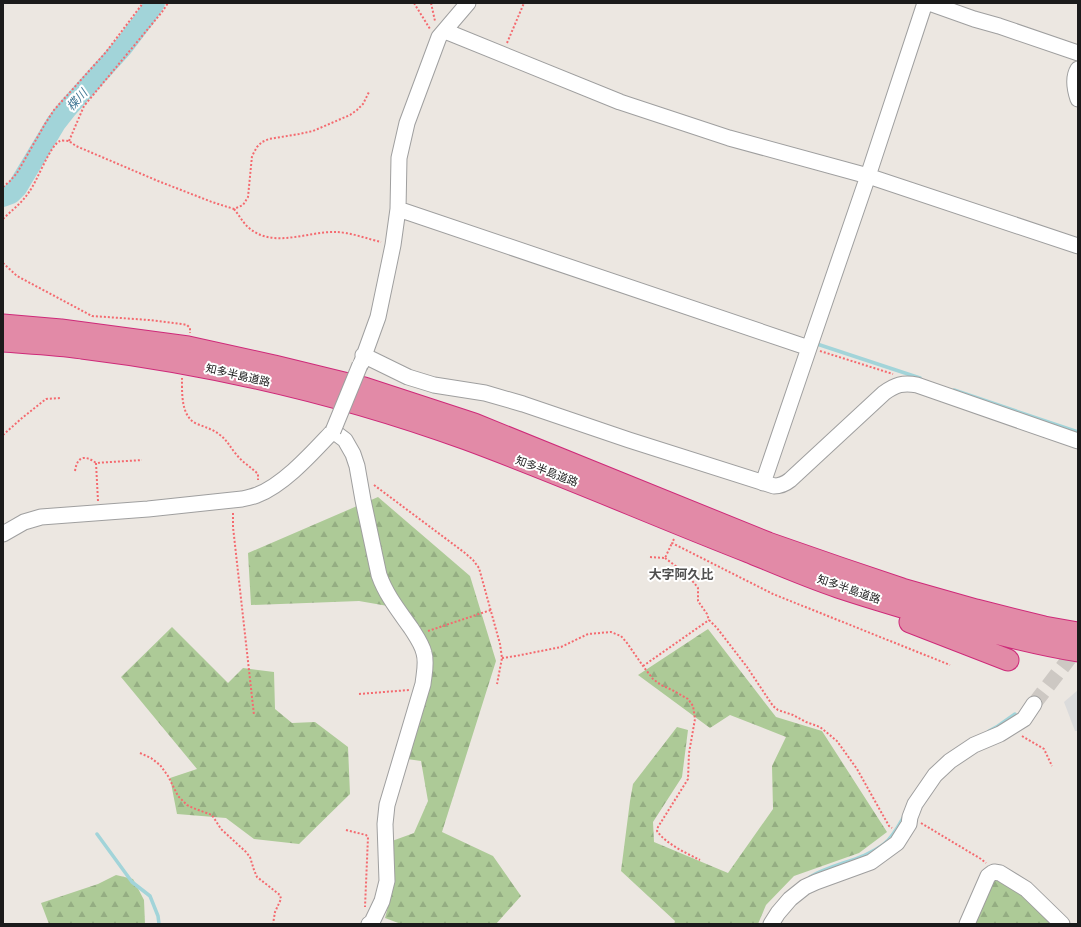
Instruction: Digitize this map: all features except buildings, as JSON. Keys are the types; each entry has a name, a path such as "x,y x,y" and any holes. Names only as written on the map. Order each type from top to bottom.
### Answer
{"highway":[{"name":"知多半島道路","path":"3,325 61,330 188,347 364,388 474,424 768,543 840,568 902,589 976,610 1044,627 1078,633"},
{"name":"知多半島道路","path":"3,341 79,347 150,357 220,370 374,408 480,445 837,587 972,628 1042,645 1078,651"},
{"path":"772,562 785,574 1008,660"}],"street":[{"path":"3,534 24,522 41,517 148,509 242,499 256,495 268,490 282,480 311,454 333,431 378,317 393,245 398,209 399,158 410,115 442,35 468,3"},
{"path":"764,483 925,3"},
{"path":"929,3 1078,53"},
{"path":"442,35 620,102 729,138 868,176 1078,246"},
{"path":"1078,69 1076,73 1076,92 1078,99"},
{"path":"398,209 809,348"},
{"path":"362,360 434,385 485,394 523,404 629,440 774,486 779,486 790,480 884,393 892,387 899,385 906,384 917,386 1078,441"},
{"path":"333,431 344,440 357,466 380,579 391,600 420,641 426,666 423,684 387,804 385,824 387,881 382,901 372,922 367,917"},
{"path":"772,924 778,913 790,899 805,887 871,862 897,843 909,824 915,804 935,775 974,745 1000,734 1024,719 1034,704"},
{"path":"967,924 988,876 990,873 994,872 1000,873 1026,889 1062,924"}],"path":[{"path":"3,187 17,173 44,124 54,110 106,52 143,3"},
{"path":"69,141 84,106 168,3"},
{"path":"414,3 433,36 442,35"},
{"path":"431,3 437,29 442,35"},
{"path":"507,43 524,3"},
{"path":"234,209 243,205 248,196 252,156 262,142 269,139 313,130 350,115 363,104 369,92"},
{"path":"3,219 29,193 54,145 60,141 69,141 76,146 158,181 234,209 250,228 267,237 286,238 338,232 393,245"},
{"path":"3,262 17,276 92,316 149,320 187,325 190,328 190,334"},
{"path":"809,348 904,377 906,384"},
{"path":"182,373 183,403 186,413 194,422 212,429 226,439 236,454 258,474 258,481 255,484"},
{"path":"3,436 22,418 46,399 60,398"},
{"path":"75,471 78,462 85,458 96,463 142,460"},
{"path":"96,463 98,513"},
{"path":"360,482 372,484 473,560 478,568 500,644 502,658 496,684"},
{"path":"230,500 232,506 233,527 254,715"},
{"path":"665,558 677,534"},
{"path":"672,543 774,594 950,665"},
{"path":"650,557 665,558 685,573 696,584 698,588 698,601 707,614 708,620 717,628 730,645 773,706 778,710 820,727 828,732 837,741 857,769 889,826 902,836"},
{"path":"416,636 491,610"},
{"path":"643,666 708,620"},
{"path":"502,658 561,647 588,634 611,632 621,636 653,679 661,685 688,699 693,706 695,719 689,753 688,779 657,831 671,844 700,860"},
{"path":"359,694 412,689 414,703 416,706"},
{"path":"1011,727 1013,731 1044,749 1052,766"},
{"path":"140,753 160,765 168,776 178,796 187,805 212,815 221,829 250,857 258,877 280,895 281,899 275,912 273,924"},
{"path":"910,817 981,859 994,872"},
{"path":"346,830 366,835 368,837 365,891 367,917"}],"green space":[{"path":"378,497 470,576 496,661 442,832 493,856 521,896 496,924 401,924 385,918 395,881 392,841 414,833 428,801 421,761 407,759 431,672 405,609 359,601 251,605 248,553"},
{"path":"172,627 228,683 243,668 274,672 275,709 292,723 315,722 348,747 350,794 299,844 254,839 226,818 177,814 170,778 197,769 121,677"},
{"path":"708,629 776,717 822,731 887,832 859,853 794,876 766,905 758,924 674,924 675,921 621,871 633,784 677,727 688,730 682,777 653,822 654,842 728,873 773,809 772,766 786,737 730,715 710,728 638,675"},
{"path":"116,875 133,879 144,900 145,924 49,924 41,903 98,884"},
{"path":"998,876 1056,924 970,924 991,877"}],"shaded area":[{"path":"1078,690 1078,731 1075,731 1064,702"}],"waterway":[{"name":"楪川","path":"3,197 11,194 17,188 56,123 123,47 155,3"},
{"path":"814,343 920,378"},
{"path":"954,390 1078,432"},
{"path":"989,731 1015,714"},
{"path":"810,877 828,868 875,850 884,844 896,831 904,816"},
{"path":"97,834 132,882 150,896 158,916 159,924"}],"tunnel":[{"path":"1034,704 1078,647"}],"district":[{"name":"大字阿久比","path":"681,574"}]}
